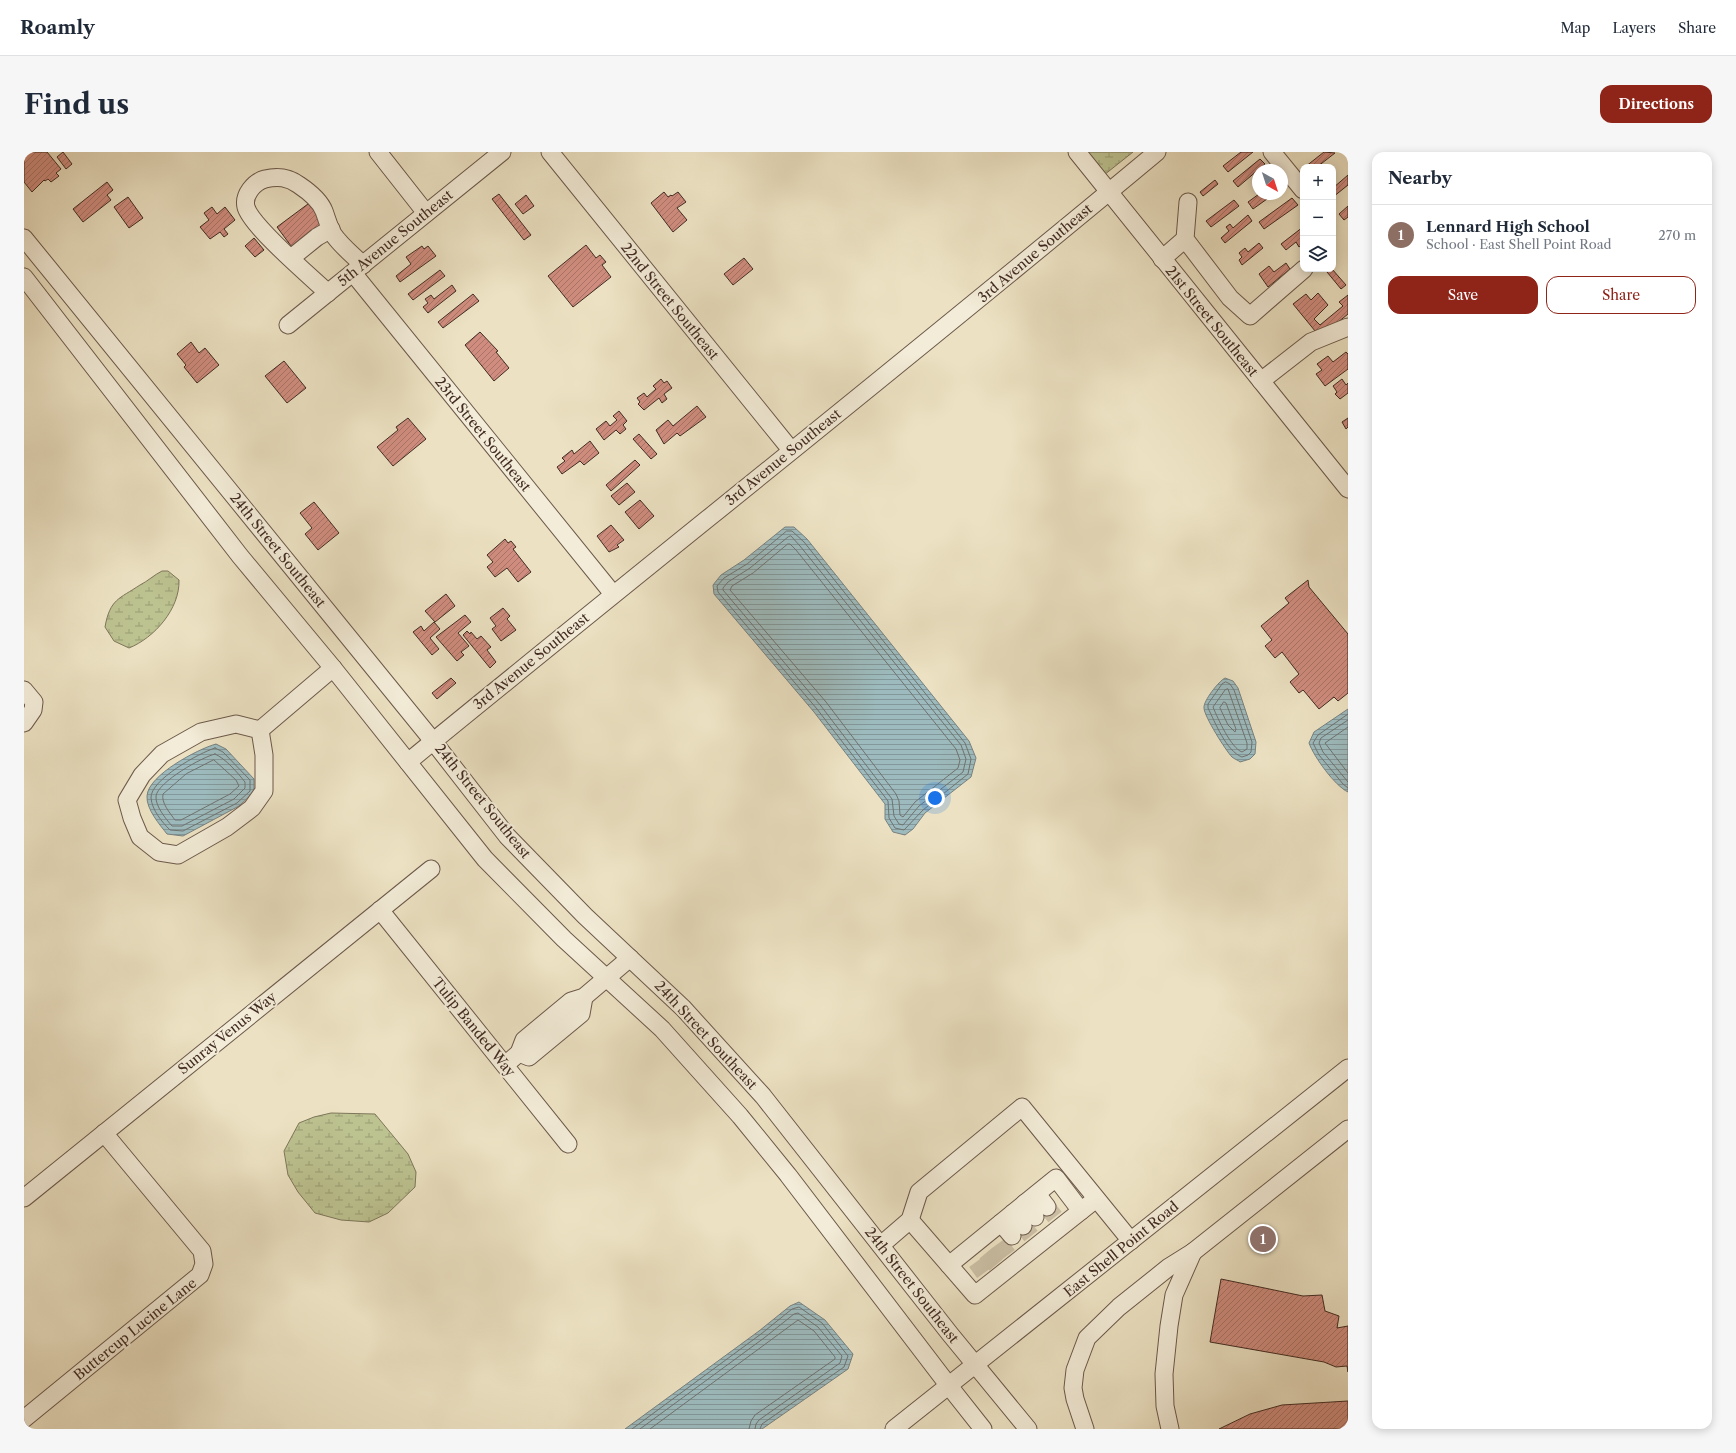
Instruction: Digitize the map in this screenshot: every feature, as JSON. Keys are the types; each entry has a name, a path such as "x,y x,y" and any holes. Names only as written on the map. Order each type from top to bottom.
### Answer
{"street":[{"path":"378,152 426,213"},
{"name":"5th Avenue Southeast","path":"288,325 502,152"},
{"name":"22nd Street Southeast","path":"550,152 791,450"},
{"name":"21st Street Southeast","path":"1077,152 1348,489"},
{"name":"3rd Avenue Southeast","path":"408,762 791,450 951,323 1157,152"},
{"path":"1272,152 1300,186"},
{"path":"291,258 317,237 331,229 324,210 311,195 300,186 284,178 269,178 260,180 250,190 246,208 264,232 291,258 328,293"},
{"path":"1188,202 1185,239 1230,298 1250,316 1301,272"},
{"name":"23rd Street Southeast","path":"331,229 358,269 613,594"},
{"name":"24th Street Southeast","path":"24,238 433,741 507,836 585,916 683,1008 763,1096 1028,1429"},
{"path":"1162,259 1185,239"},
{"name":"24th Street Southeast","path":"24,277 240,556 333,668 485,859 564,939 662,1029 740,1116 793,1181 983,1429"},
{"path":"1261,381 1311,342 1348,327"},
{"path":"260,730 333,668"},
{"path":"24,690 34,702 33,710 24,723"},
{"path":"236,724 260,730 264,755 264,791 252,808 227,827 178,855 159,852 140,837 132,818 127,800 142,775 162,754 201,732 236,724"},
{"name":"Sunray Venus Way","path":"24,1198 431,869"},
{"name":"Tulip Banded Way","path":"380,910 568,1144"},
{"path":"505,1066 519,1053 529,1057 581,1014 584,998 630,958"},
{"name":"East Shell Point Road","path":"894,1429 1348,1068"},
{"path":"881,1245 910,1220 919,1192 1022,1107 1131,1241"},
{"path":"1085,1429 1073,1388 1075,1370 1087,1338 1119,1307 1169,1267 1193,1252 1348,1129"},
{"name":"Buttercup Lucine Lane","path":"24,1419 200,1276 204,1264 202,1251 104,1133"},
{"path":"910,1220 976,1296 1056,1178 1081,1211"},
{"path":"949,1264 1015,1239 1081,1211 1096,1199"},
{"path":"1170,1429 1165,1406 1164,1374 1169,1326 1174,1295 1193,1252"}],"green space":[{"path":"1086,152 1133,152 1104,175"},
{"path":"162,571 168,571 179,580 175,601 164,621 148,637 129,648 114,641 105,627 113,605 121,597"},
{"path":"331,1113 375,1114 408,1154 416,1172 415,1187 388,1213 369,1222 341,1220 315,1213 298,1192 288,1175 284,1151 299,1123 314,1117"}],"water":[{"path":"785,527 794,527 807,539 969,741 976,758 971,777 925,813 913,829 905,835 893,832 885,819 885,804 814,712 714,594 713,585 721,575 744,560"},
{"path":"1225,678 1233,681 1238,688 1256,742 1255,754 1250,759 1240,762 1232,757 1225,748 1211,725 1204,708 1206,701 1212,692"},
{"path":"1348,709 1348,792 1331,778 1315,756 1309,743 1314,732"},
{"path":"216,744 226,749 254,779 254,792 239,806 183,836 167,834 154,816 147,801 150,788 156,780 175,764 198,751"},
{"path":"799,1302 825,1320 853,1354 848,1369 762,1429 625,1429 759,1331 790,1306"}],"building":[{"path":"24,152 47,152 61,169 56,173 59,176 51,182 48,179 45,181 44,180 32,192 24,182"},
{"path":"63,152 72,164 66,169 57,157"},
{"path":"1241,152 1253,152 1228,172 1223,166"},
{"path":"1324,152 1335,153 1321,164 1309,164"},
{"path":"1260,159 1265,164 1254,164"},
{"path":"1252,166 1252,175 1238,187 1233,181"},
{"path":"1348,175 1348,185 1336,195 1336,185"},
{"path":"1215,180 1218,184 1203,196 1200,192"},
{"path":"107,182 113,190 107,195 111,200 83,222 73,209"},
{"path":"664,192 668,197 678,192 686,202 677,208 687,220 673,232 651,203"},
{"path":"499,194 531,235 524,240 492,199"},
{"path":"526,195 534,206 523,214 515,204"},
{"path":"128,197 143,218 129,228 114,207"},
{"path":"1292,198 1298,205 1264,229 1259,222"},
{"path":"1252,199 1266,200 1253,209 1248,202"},
{"path":"1234,200 1239,206 1211,227 1206,221"},
{"path":"312,201 325,227 294,250 277,227"},
{"path":"1348,206 1348,217 1344,220 1339,214"},
{"path":"212,207 217,214 225,207 235,220 224,229 228,234 224,237 220,232 210,239 200,227 209,220 204,213"},
{"path":"1248,215 1252,221 1225,243 1221,238 1229,231 1226,227 1230,224 1233,228"},
{"path":"1300,229 1300,246 1299,247 1296,242 1286,250 1281,244"},
{"path":"254,238 264,250 255,257 245,246"},
{"path":"1259,243 1263,248 1242,265 1239,260 1242,257 1239,253 1245,248 1248,252"},
{"path":"586,245 596,258 600,255 606,262 602,265 611,277 573,307 548,276"},
{"path":"422,246 424,249 428,246 436,256 400,282 396,276 411,264 406,257"},
{"path":"744,258 753,269 733,285 724,274"},
{"path":"1286,263 1290,269 1268,287 1259,274 1269,266 1274,272"},
{"path":"440,270 445,276 413,300 408,294"},
{"path":"1327,272 1335,272 1346,285 1341,289"},
{"path":"452,285 456,291 428,313 423,307 428,303 425,299 431,295 434,299"},
{"path":"1318,293 1328,305 1314,319 1320,325 1343,306 1339,302 1348,295 1348,314 1320,337 1293,304 1306,294 1311,300"},
{"path":"473,294 479,301 443,328 438,322"},
{"path":"480,332 498,351 496,352 509,368 494,381 465,345"},
{"path":"191,342 199,353 205,348 219,365 197,383 184,367 186,365 177,354"},
{"path":"1346,352 1348,354 1348,369 1325,386 1316,374 1322,370 1317,364 1328,356 1333,362"},
{"path":"284,361 306,388 287,403 265,376"},
{"path":"661,379 664,383 667,381 672,388 664,394 667,399 662,403 659,398 644,410 638,404 640,402 637,398 644,393 647,397 656,389 653,386"},
{"path":"1342,379 1346,385 1348,383 1348,393 1340,399 1335,394 1337,392 1333,386"},
{"path":"697,406 706,417 680,436 677,433 664,444 656,430 668,420 673,426"},
{"path":"619,411 627,421 623,425 626,429 620,434 616,430 604,440 596,429 606,421 610,426 617,420 613,416"},
{"path":"408,418 426,439 393,466 377,447 398,430 396,427"},
{"path":"1348,418 1348,427 1346,429 1342,422"},
{"path":"639,434 657,454 651,459 633,439"},
{"path":"590,441 599,453 584,465 580,461 562,474 557,467 565,461 562,458 572,450 574,454"},
{"path":"635,460 640,465 611,491 606,485"},
{"path":"627,483 635,492 619,505 611,496"},
{"path":"640,500 654,516 639,529 625,512"},
{"path":"314,502 339,533 318,550 305,534 312,528 300,513"},
{"path":"611,525 624,540 617,545 619,547 609,552 597,536"},
{"path":"505,539 508,543 511,541 516,547 513,549 531,572 518,582 507,568 495,577 487,567 493,562 487,555"},
{"path":"1308,580 1309,587 1348,634 1348,693 1338,701 1334,697 1319,709 1303,690 1299,693 1290,682 1299,674 1282,652 1275,658 1265,646 1272,640 1261,626 1289,603 1285,598"},
{"path":"446,594 455,606 435,622 425,611"},
{"path":"503,608 510,616 507,619 516,630 501,641 492,629 496,626 490,618"},
{"path":"465,615 471,622 458,633 469,646 461,652 464,655 457,661 436,637"},
{"path":"434,622 440,629 430,638 439,649 432,655 413,632 421,626 424,631"},
{"path":"467,631 470,634 471,632 477,639 481,636 491,647 487,650 496,662 490,668 463,635"},
{"path":"451,678 456,683 437,699 432,693"},
{"path":"1221,1279 1303,1296 1322,1295 1325,1311 1339,1316 1337,1328 1348,1326 1348,1372 1347,1366 1336,1367 1324,1362 1210,1342"},
{"path":"1348,1401 1348,1429 1219,1429 1250,1414 1282,1405"}],"tunnel":[{"path":"1047,1207 1055,1217"},
{"path":"1023,1226 1031,1236"},
{"path":"999,1243 1008,1255"},
{"path":"986,1253 996,1265"},
{"path":"976,1262 984,1273"}],"place":[{"name":"Lennard High School","path":"1263,1239"}]}
